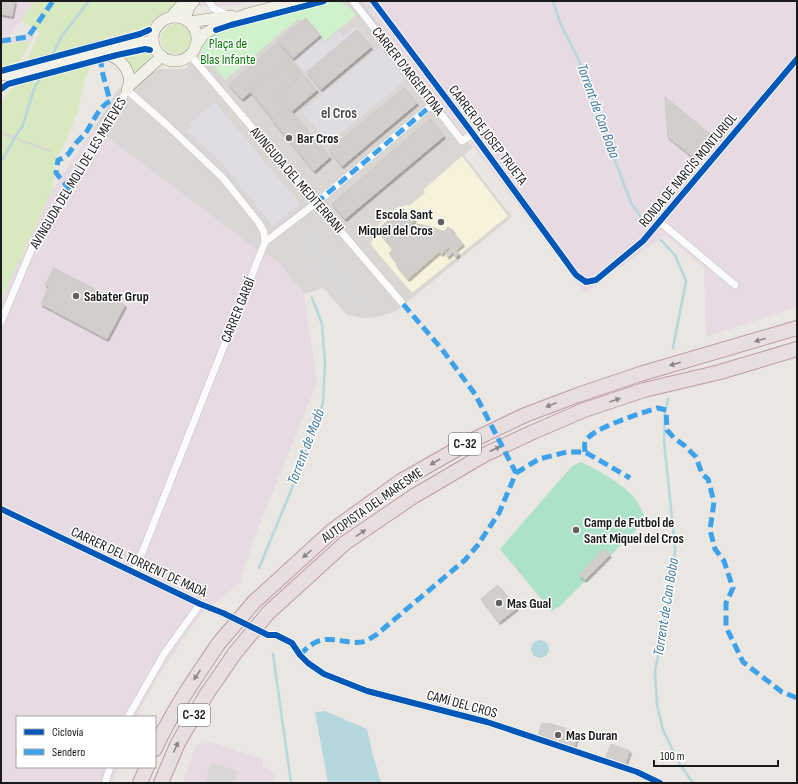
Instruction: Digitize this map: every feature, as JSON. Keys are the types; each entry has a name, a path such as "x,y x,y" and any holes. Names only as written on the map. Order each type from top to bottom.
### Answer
{"highway":[{"name":"AUTOPISTA DEL MARESME","path":"156,746 189,687 219,643 254,602 334,530 401,481 473,440 525,415 640,374 797,328"},
{"name":"AUTOPISTA DEL MARESME","path":"161,783 178,743 206,695 235,652 268,613 345,543 414,496 484,454 584,410 644,390 720,372 797,349"},
{"path":"140,783 147,768"}],"street":[{"path":"171,17 186,1"},
{"path":"187,20 189,7 194,1"},
{"path":"209,1 213,8 229,16"},
{"path":"247,14 187,20 178,17 165,19 156,28 153,41 156,50 162,56 172,61 178,61 190,55 204,34 212,28 247,14 298,1"},
{"name":"CARRER D'ARGENTONA","path":"353,1 462,141 473,134"},
{"name":"CARRER DE JOSEP TRUETA","path":"373,1 576,275 586,282"},
{"path":"187,20 195,28 197,36 196,45"},
{"path":"4,77 122,46 153,41"},
{"path":"96,54 108,55 123,64 128,74 128,88 223,178 259,223 264,232 265,242"},
{"name":"AVINGUDA DEL MEDITERRANI","path":"190,55 403,304"},
{"path":"128,88 162,56"},
{"name":"RONDA DE NARCÍS MONTURIOL","path":"586,282 596,280 643,241 797,59"},
{"name":"AVINGUDA DEL MOLÍ DE LES MATEVES","path":"1,322 35,241 86,165 128,88"},
{"path":"265,242 316,203 433,104"},
{"path":"660,222 735,284"},
{"name":"CARRER GARBÍ","path":"134,573 265,242"},
{"name":"CARRER DEL TORRENT DE MADÀ","path":"1,509 268,635"},
{"path":"129,716 164,654 200,604"},
{"name":"CAMÍ DEL CROS","path":"268,635 276,635 292,643 300,655 308,663 324,674 367,691 487,722 637,772 660,783"},
{"path":"105,783 110,768"}],"shaded area":[{"path":"1,1 35,1 9,36 1,37"},
{"path":"180,1 255,1 230,6 177,6"},
{"path":"333,1 362,1 473,148 464,155 512,217 396,311 377,317 364,318 347,315 323,288 304,294 276,260 252,246 107,137 93,129 118,90 159,69 185,69 202,51 203,44 220,32"},
{"path":"362,1 797,1 797,307 706,337 704,269 665,235 585,293"},
{"path":"355,27 357,29 305,73 293,59 319,37 325,43 339,31 344,36"},
{"path":"28,30 35,35 31,41 1,44 1,38 23,36"},
{"path":"380,47 406,80 328,143 302,111"},
{"path":"103,59 119,65 126,80 123,80 122,73 118,67 108,62 101,62 14,86 1,93 1,89 8,85"},
{"path":"215,102 300,204 273,226 223,164 187,131 192,127 189,124"},
{"path":"93,129 107,137 252,246 276,260 304,294 317,383 257,531 239,584 201,614 163,669 137,716 16,716 16,768 118,768 112,783 1,783 1,300 53,189"},
{"name":"Escola Sant Miquel del Cros","path":"462,156 508,216 412,293 371,245 375,228 398,207 410,205 425,193 423,190"},
{"path":"311,221 381,312 366,314 356,310 335,296 317,276 303,277 290,270 280,258 274,248 279,243 284,246 293,258 301,265 306,266 308,261 293,234"},
{"path":"209,742 263,759 263,767 276,773 272,783 182,783 196,746"},
{"path":"211,762 238,771 234,783 204,783"}],"green space":[{"path":"35,1 180,1 177,6 158,16 147,27 104,38 85,78 78,110 65,143 55,161 53,189 1,300 1,103 12,89 40,33 21,20"},
{"name":"Plaça de Blas Infante","path":"333,1 341,2 346,5 356,15 325,41 306,18 302,22 298,19 225,80 202,51 205,41 212,35"},
{"path":"176,24 187,28 191,39 187,50 176,54 165,50 161,39 165,28"},
{"path":"31,41 19,62 1,67 1,44"},
{"path":"145,52 150,53 151,57 134,74 120,56"},
{"name":"Camp de Futbol de Sant Miquel del Cros","path":"581,462 618,483 631,494 636,500 646,520 560,606 551,611 500,549 572,466"}],"water":[{"path":"540,640 547,642 549,649 547,656 540,658 533,656 531,649 533,642"},
{"path":"325,711 367,729 381,783 328,783 315,712"}],"pier":[{"path":"102,39 92,64 22,84 34,59"},
{"path":"1,132 51,150 50,152 1,134"}],"building":[{"path":"1,1 15,1 12,16 1,14"},
{"path":"306,18 320,35 293,58 278,41"},
{"path":"357,30 371,47 321,89 307,72"},
{"path":"277,43 290,59 242,99 229,85"},
{"path":"290,59 302,74 278,96 287,107 273,119 250,91"},
{"path":"302,74 317,90 291,112 278,96"},
{"path":"404,88 417,103 342,166 329,150"},
{"path":"665,97 711,135 693,157 668,137"},
{"path":"287,107 330,157 314,171 272,120"},
{"path":"430,119 444,136 345,219 332,204"},
{"path":"403,208 407,213 413,213 413,218 415,220 409,226 412,232 416,232 417,224 432,227 444,232 448,227 454,231 452,234 455,234 463,244 456,250 459,254 456,257 453,252 448,257 446,254 450,249 448,247 442,254 439,252 408,279 396,265 398,264 389,253 393,249 377,230"},
{"name":"Sabater Grup","path":"54,268 125,305 107,339 41,304 49,287 45,285"},
{"path":"604,549 610,555 585,580 579,575"},
{"name":"Mas Gual","path":"498,585 517,608 499,622 481,599"},
{"name":"Mas Duran","path":"542,723 548,723 571,730 578,734 574,747 538,735"},
{"path":"611,744 630,751 625,765 605,759"}],"waterway":[{"path":"49,61 62,36 89,1"},
{"name":"Torrent de Can Boba","path":"553,1 561,25 578,58 631,203 643,220"},
{"path":"1,162 23,125 34,89 44,71"},
{"name":"Torrent de Can Boba","path":"661,240 675,255 686,281 673,348"},
{"name":"Torrent de Madà","path":"259,568 290,493 323,403 325,363 322,324 312,298"},
{"name":"Torrent de Can Boba","path":"668,399 665,413 664,441 675,547 674,567 655,672 657,705 663,730 679,763 693,783"},
{"name":"Torrent de Madà","path":"273,654 291,783"}],"marked path":[{"path":"1,41 28,37 53,1"},
{"path":"70,190 56,173 58,160 65,157 69,153 87,131 100,110 110,101 101,62"},
{"path":"316,203 433,104"},
{"path":"300,655 314,643 319,641 329,639 360,642 366,641 376,635 465,560 477,546 499,513 516,473 475,394 441,348 403,304"},
{"path":"585,452 585,442 596,432 630,417 651,410 658,408 666,410 667,430 696,457 702,474 708,479 714,502 710,530 715,549 724,561 733,588 726,603 726,627 743,662 782,692 797,698"},
{"path":"516,473 539,459 567,452 585,452 630,478"}],"cycle path":[{"path":"216,30 324,1"},
{"path":"373,1 576,275 586,282 596,280 643,241 797,59"},
{"path":"1,71 140,34 149,30"},
{"path":"1,89 8,84 117,55 145,49 150,50"},
{"path":"1,509 200,604 223,613 268,635 276,635 292,643 300,655 308,663 324,674 367,691 487,722 637,772 660,783"}],"place":[{"name":"Bar Cros","path":"289,138"},
{"name":"Escola Sant Miquel del Cros","path":"441,222"},
{"name":"Sabater Grup","path":"76,296"},
{"name":"Camp de Futbol de Sant Miquel del Cros","path":"576,530"},
{"name":"Mas Gual","path":"499,603"},
{"name":"Mas Duran","path":"558,735"}],"district":[{"name":"el Cros","path":"339,113"}]}
